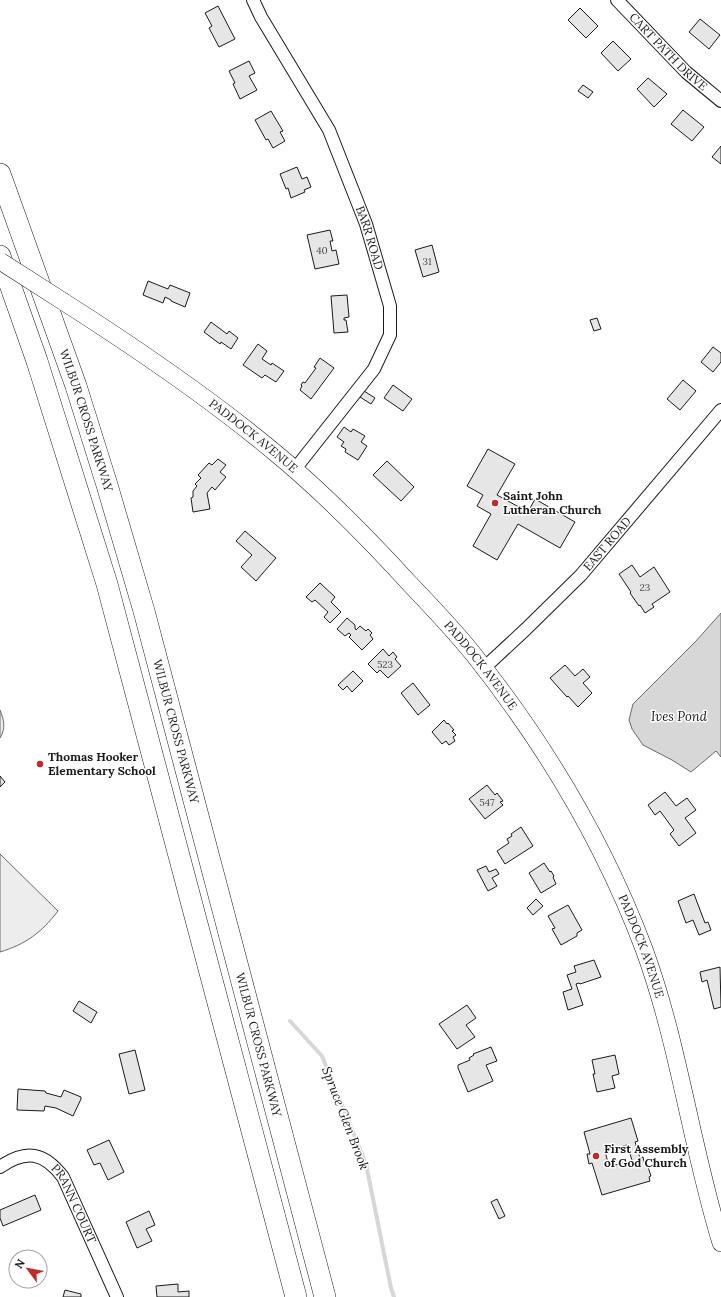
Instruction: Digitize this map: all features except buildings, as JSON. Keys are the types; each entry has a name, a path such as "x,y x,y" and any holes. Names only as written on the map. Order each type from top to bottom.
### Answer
{"highway":[{"name":"WILBUR CROSS PARKWAY","path":"0,174 76,386 125,546 146,619 325,1297"},
{"path":"0,256 37,361 107,584 296,1297"}],"main road":[{"name":"PADDOCK AVENUE","path":"0,261 127,342 180,379 246,428 295,469 346,516 386,557 447,624 484,668 528,729 561,781 597,845 634,924 653,976 670,1032 702,1173 721,1243"}],"street":[{"name":"BARR ROAD","path":"253,0 261,18 329,130 366,224 390,306 390,335 374,368 295,469"},
{"name":"CART PATH DRIVE","path":"617,0 686,72 719,95"},
{"name":"EAST ROAD","path":"484,668 581,575 721,410"},
{"name":"PRANN COURT","path":"0,1167 14,1158 30,1155 43,1158 54,1165 63,1177 117,1297"}],"shaded area":[{"path":"0,710 4,724 0,738"},
{"path":"0,854 58,911 39,932 32,937 18,945 0,952"}],"water":[{"name":"Ives Pond","path":"721,613 721,757 716,751 691,772 643,745 632,729 629,720 633,704 696,641"}],"waterway":[{"name":"Spruce Glen Brook","path":"290,1021 322,1056 366,1164 394,1297"}],"place":[{"name":"Saint John Lutheran Church","path":"495,503"},
{"name":"Thomas Hooker Elementary School","path":"40,764"},
{"name":"First Assembly of God Church","path":"596,1156"}]}
